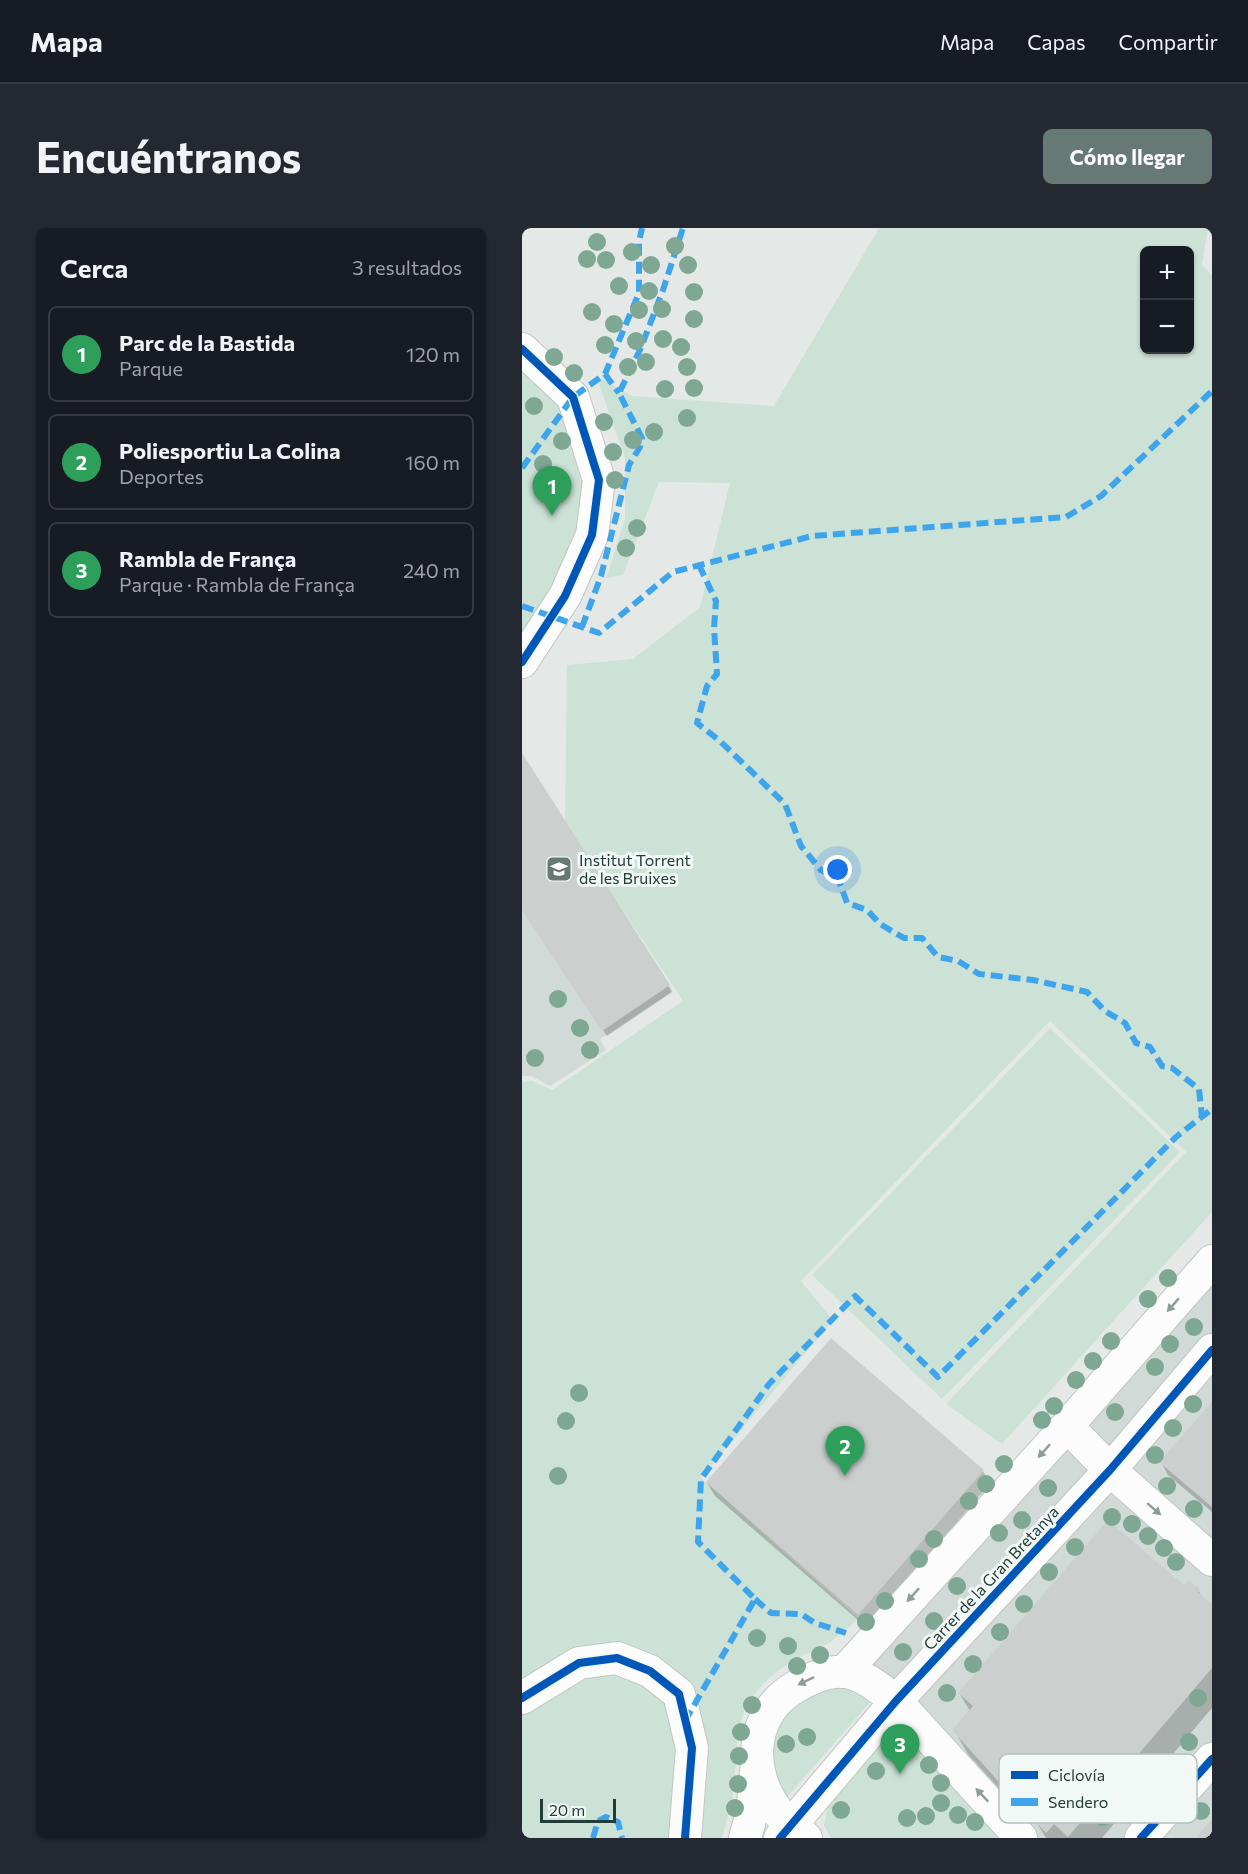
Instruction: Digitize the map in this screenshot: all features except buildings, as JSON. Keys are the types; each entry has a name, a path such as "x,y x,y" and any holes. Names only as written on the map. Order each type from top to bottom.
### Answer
{"street":[{"path":"522,349 573,397 599,480 592,535 566,596 522,662"},
{"path":"844,1672 1067,1426 1212,1261"},
{"name":"Carrer de la Gran Bretanya","path":"792,1834 896,1701 1110,1470 1212,1350"},
{"path":"1067,1426 1110,1470 1212,1560"},
{"path":"522,1698 579,1663 617,1658 650,1671 679,1694 692,1748 685,1838"},
{"path":"745,1838 752,1813 758,1742 763,1723 781,1696 808,1679 826,1673 844,1672 860,1676 872,1682 896,1701 999,1814"},
{"path":"1197,1776 1212,1759"},
{"path":"756,1764 770,1801 792,1834"},
{"path":"1007,1823 1021,1838"},
{"path":"1141,1838 1154,1823"}],"shaded area":[{"name":"Institut Torrent de les Bruixes","path":"522,753 673,991 600,1039 606,1050 550,1086 531,1076 522,1076"},
{"path":"1212,1259 1212,1838 1022,1838 1008,1823 1197,1823 1197,1754 999,1754 999,1814 856,1663"}],"green space":[{"path":"879,228 1208,228 1202,265 1212,275 1212,1212 1002,1444 946,1404 1186,1152 1050,1021 801,1281 833,1320 701,1478 859,1619 829,1643 792,1661 770,1677 748,1701 739,1726 732,1803 722,1838 522,1838 522,1082 532,1081 552,1090 683,1001 565,823 567,665 633,659 700,607 730,483 659,482 623,575 606,578 625,519 625,457 596,376 632,396 774,406"},
{"path":"522,368 556,397 585,467 578,533 562,576 522,634"},
{"path":"1050,1028 1180,1152 942,1399 812,1275"},
{"path":"829,1688 856,1690 871,1701 787,1797 773,1776 774,1729 783,1712 808,1693"},
{"path":"901,1736 917,1741 1004,1838 831,1838 824,1825 828,1805 881,1742 891,1737"}],"marked path":[{"path":"522,468 573,397 605,374 639,293 639,242 642,228"},
{"path":"582,627 601,576 629,465 640,447 642,438 619,393 640,350 683,228"},
{"path":"605,374 619,393"},
{"path":"522,606 599,633 673,572 812,536 1066,517 1101,496 1212,391"},
{"path":"699,565 716,601 714,628 717,674 707,686 697,723 720,741 785,804 801,846 821,870 838,878 847,903 867,910 880,924 904,938 922,938 938,957 958,961 979,974 1033,980 1087,992 1105,1011 1125,1023 1136,1043 1150,1047 1162,1066 1172,1068 1199,1089 1202,1117"},
{"path":"685,1721 755,1599 698,1542 701,1479 769,1384 855,1296 938,1377 1176,1137 1212,1109"},
{"path":"755,1599 771,1613 801,1614 815,1623 846,1633"},
{"path":"593,1838 598,1821 606,1817 618,1822 622,1838"}],"cycle path":[{"path":"522,349 573,397 599,480 592,535 565,596 522,662"},
{"path":"780,1838 896,1701 1110,1470 1212,1350"},
{"path":"522,1698 579,1663 617,1658 650,1671 679,1694 692,1748 685,1838"},
{"path":"1197,1776 1212,1759"},
{"path":"1141,1838 1154,1823"}],"place":[{"name":"Parc de la Bastida","path":"552,516"},
{"name":"Institut Torrent de les Bruixes","path":"559,869"},
{"name":"Poliesportiu La Colina","path":"845,1476"},
{"name":"Rambla de França","path":"900,1774"}]}
